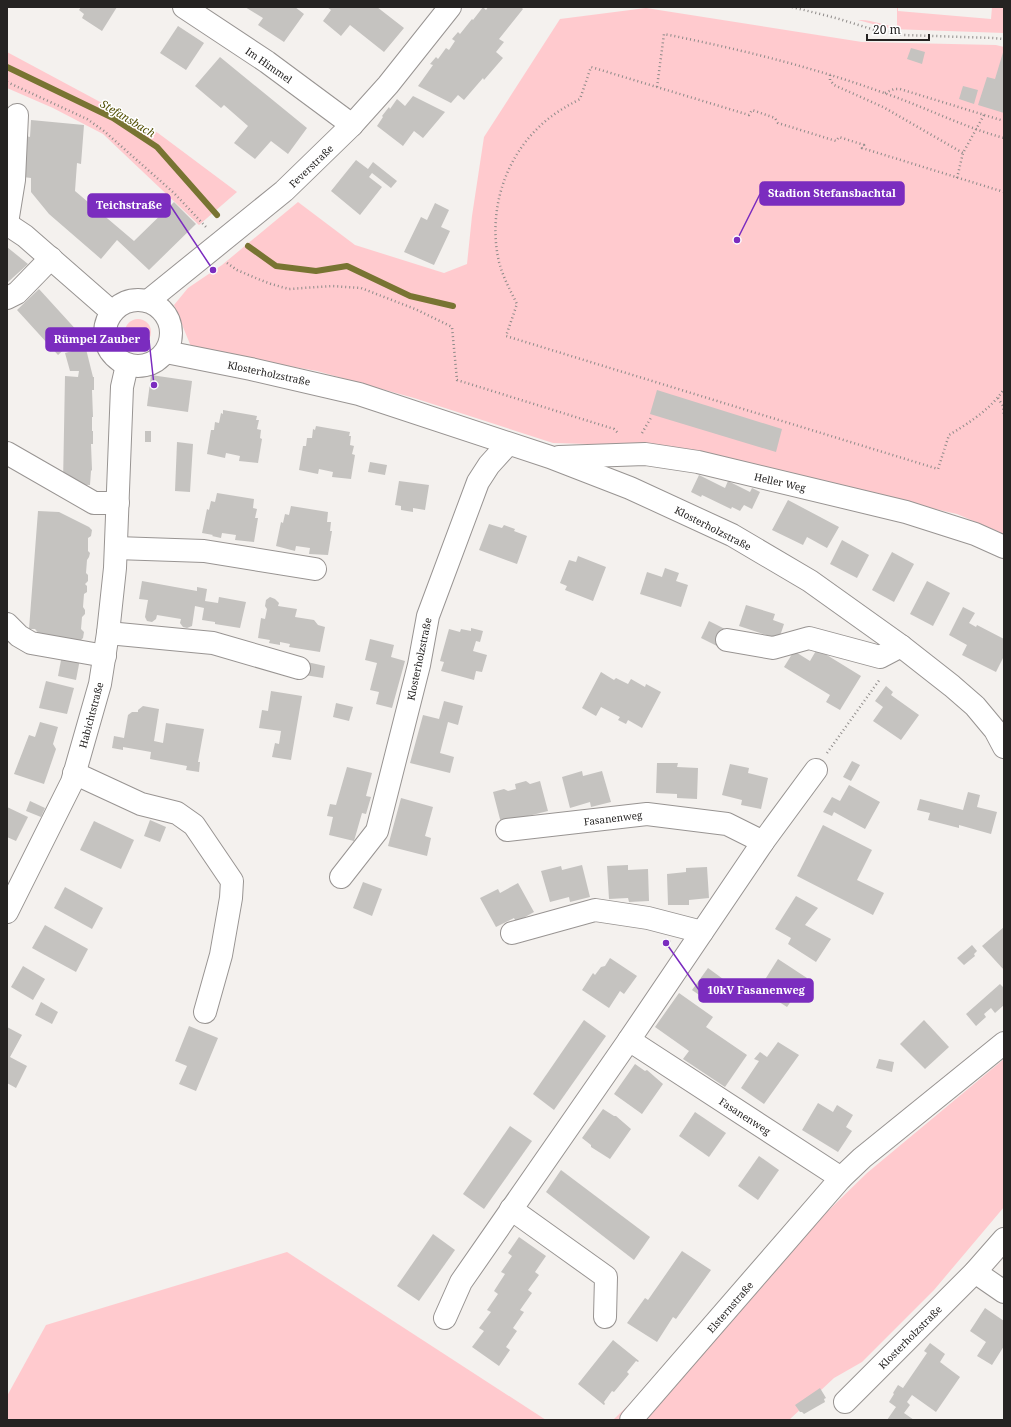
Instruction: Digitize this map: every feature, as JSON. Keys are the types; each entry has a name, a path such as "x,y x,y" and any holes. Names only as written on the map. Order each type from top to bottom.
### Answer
{"street":[{"name":"Im Himmel","path":"184,7 267,62 352,125"},
{"name":"Feverstraße","path":"148,301 284,191 352,125 388,85 450,7"},
{"path":"17,115 7,223 51,258 112,312"},
{"path":"7,298 17,293 51,258"},
{"path":"134,300 148,301 159,307 166,316 171,328 170,340 166,352 157,360 147,365 138,367 127,365 120,362 112,354 106,344 104,333 106,321 112,312 122,303 134,300"},
{"name":"Klosterholzstraße","path":"166,352 251,369 359,394 550,457 630,488 732,535 810,581 901,646 975,706 995,730 1004,747"},
{"name":"Habichtstraße","path":"7,912 72,782 100,684 108,633 115,568 122,387 127,365"},
{"name":"Klosterholzstraße","path":"340,877 377,831 419,665 428,616 478,482 489,465 508,444"},
{"name":"Heller Weg","path":"550,457 639,449 906,512 975,534 1004,547"},
{"path":"7,453 94,503 118,503"},
{"path":"116,548 204,551 315,569"},
{"path":"7,624 19,636 31,643 105,656"},
{"path":"108,633 213,643 299,668"},
{"path":"727,640 773,648 809,638 880,657 901,646"},
{"path":"445,1318 461,1282 629,1040 763,842 816,770"},
{"path":"74,773 141,804 178,813 194,824 232,881 231,898 221,955 205,1012"},
{"name":"Fasanenweg","path":"507,830 647,814 727,824 763,842"},
{"path":"512,932 595,910 648,918 702,932"},
{"name":"Fasanenweg","path":"629,1040 834,1185"},
{"path":"834,1185 862,1158 1004,1043"},
{"name":"Elsternstraße","path":"631,1420 834,1185"},
{"path":"511,1209 606,1277 605,1317"},
{"name":"Klosterholzstraße","path":"845,1402 975,1272 1004,1239"},
{"path":"975,1272 1004,1292"}],"path":[{"path":"792,7 836,18 881,32 904,35 1004,39"},
{"path":"657,87 664,34 730,47 830,75 885,93 977,130 1004,138"},
{"path":"1004,192 862,148 864,145 839,137 836,141 778,122 775,118 752,110 749,115 591,67 580,99 557,113 539,127 526,141 504,180 496,210 496,242 499,262 516,304 506,336 938,469 949,435 969,422 998,398 1004,389"},
{"path":"830,75 830,80 834,85 883,107 963,153"},
{"path":"7,82 87,119 104,131 174,193 215,246 237,270 270,286 289,289 349,286 374,293 415,309 452,327 457,380 614,429 639,449 642,433 652,416"},
{"path":"885,93 890,90 900,89 1004,121"},
{"path":"957,178 963,153 984,115"},
{"path":"998,398 1002,406 1004,416"},
{"path":"830,749 880,678"}],"shaded area":[{"path":"897,7 898,11 991,19 992,7 1004,7 1004,33 891,29 858,20 897,26"},
{"path":"646,8 862,42 996,45 1004,47 1004,534 957,514 657,446 553,443 414,398 317,371 192,349 174,305 188,288 222,265 298,202 355,245 444,273 467,264 472,216 484,137 560,19"},
{"path":"7,52 158,133 237,192 199,225 103,134 53,108 7,88"},
{"path":"138,319 147,323 151,332 147,341 138,345 129,341 125,332 129,323"},
{"path":"1004,1059 1004,1207 934,1290 862,1362 834,1378 789,1420 613,1420 867,1173"},
{"path":"287,1252 546,1420 7,1420 7,1396 46,1325"}],"building":[{"path":"81,7 117,7 102,31 82,18 84,14 79,10"},
{"path":"245,7 295,7 304,14 284,42 258,25 263,18"},
{"path":"327,7 377,7 404,28 384,52 350,25 341,36 323,21 331,10"},
{"path":"483,7 486,10 488,7 521,7 523,9 499,39 504,42 496,52 503,58 464,100 458,95 451,103 418,86 433,65 430,64 436,57 438,59 446,48 449,50 455,41 452,39 458,32 460,34"},
{"path":"178,26 204,43 186,70 160,53"},
{"path":"911,48 925,52 922,64 907,59"},
{"path":"1004,49 1004,113 978,105 987,77 995,79"},
{"path":"220,57 307,128 288,154 271,141 255,159 234,143 248,126 224,105 221,108 195,86"},
{"path":"963,86 978,90 974,104 959,99"},
{"path":"413,96 445,112 423,138 414,131 403,146 377,126 383,117 382,116 389,107 390,109 397,99 405,106"},
{"path":"31,120 84,125 81,164 77,163 75,191 134,241 174,202 196,224 149,270 117,240 101,259 49,214 31,192 31,178 23,177 26,136 30,137"},
{"path":"356,160 368,169 373,162 397,181 391,188 372,173 369,177 382,187 360,215 331,191"},
{"path":"435,203 449,210 441,227 450,231 434,265 404,252 421,217 427,220"},
{"path":"7,247 28,264 7,283"},
{"path":"39,289 80,334 79,335 86,344 85,345 94,377 94,390 92,390 93,444 91,444 92,470 90,485 63,484 65,376 78,377 79,371 70,371 65,353 79,349 73,341 58,355 17,310"},
{"path":"151,375 192,381 188,412 147,406"},
{"path":"657,390 782,429 776,452 650,414"},
{"path":"223,410 257,416 256,420 259,420 257,429 261,430 260,438 262,439 258,463 239,461 240,456 226,453 225,458 207,454 211,430 214,430 215,422 219,423"},
{"path":"316,426 350,432 350,445 354,446 352,454 355,455 351,479 332,477 333,472 319,469 318,474 299,470 303,446 306,446 307,438 312,438 313,429 315,430"},
{"path":"145,431 151,431 151,442 145,442"},
{"path":"177,442 193,444 190,492 175,491"},
{"path":"370,462 387,465 385,475 368,472"},
{"path":"699,475 725,488 728,481 750,492 752,488 760,492 752,509 744,505 740,511 732,507 731,509 702,495 701,497 691,492"},
{"path":"399,481 429,485 425,510 413,508 413,512 401,510 401,506 395,505"},
{"path":"217,493 254,499 253,508 257,509 255,518 258,518 254,542 235,540 236,535 222,533 221,538 202,533 207,509 209,510 211,501 215,502"},
{"path":"788,500 839,527 827,548 807,537 803,545 772,530"},
{"path":"291,506 328,512 327,522 331,522 330,531 332,531 328,555 309,554 310,548 296,546 295,551 276,546 281,522 283,523 285,514 289,515"},
{"path":"38,511 59,512 92,530 91,536 88,538 88,551 90,553 87,560 86,573 88,575 88,581 85,584 87,586 87,592 84,594 83,607 85,614 82,617 81,629 84,632 81,640 42,637 35,629 29,629"},
{"path":"489,524 502,528 504,525 527,536 517,564 479,550"},
{"path":"842,540 869,555 857,578 830,564"},
{"path":"892,552 914,564 894,602 872,590"},
{"path":"578,556 606,567 593,601 565,590 567,586 560,583 569,560 576,562"},
{"path":"665,568 679,573 676,581 688,585 681,607 640,594 647,572 662,577"},
{"path":"142,581 197,591 197,587 207,589 205,601 218,603 219,597 246,602 240,628 215,624 215,622 202,620 204,608 195,606 192,626 187,628 183,627 180,623 181,619 157,615 156,619 152,622 147,621 145,617 148,600 139,599"},
{"path":"927,581 950,593 933,626 910,614"},
{"path":"270,597 279,603 278,606 297,609 295,617 314,620 318,625 325,627 320,652 289,647 290,644 280,642 280,645 269,643 270,640 258,638 261,618 265,619 267,609 265,606 266,600"},
{"path":"746,605 775,614 773,620 784,624 779,639 739,626"},
{"path":"963,607 975,613 969,623 976,627 977,625 1004,639 1004,656 996,672 962,655 967,645 949,635"},
{"path":"709,621 725,629 717,646 701,638"},
{"path":"471,628 483,631 480,642 476,641 473,651 487,655 482,672 476,671 474,680 441,671 444,662 440,661 449,629 460,632 461,629 471,631"},
{"path":"370,639 394,645 391,657 405,661 392,708 376,704 379,692 370,690 377,663 365,660"},
{"path":"817,649 861,676 840,710 826,702 830,695 784,667 794,651 810,661"},
{"path":"62,655 80,659 76,680 58,676"},
{"path":"307,662 325,666 323,678 305,675"},
{"path":"601,672 614,680 616,678 628,684 631,679 645,687 646,684 661,692 642,728 628,720 626,724 618,720 620,717 601,707 596,716 582,708"},
{"path":"46,681 74,688 67,714 39,708"},
{"path":"886,686 893,692 891,695 919,715 901,740 873,721 883,707 875,701"},
{"path":"271,691 302,696 291,760 272,757 275,743 279,744 281,731 259,728 262,710 268,711"},
{"path":"444,701 463,706 458,725 448,722 440,753 454,757 450,773 410,763 423,715 439,719"},
{"path":"336,703 353,707 349,721 333,717"},
{"path":"143,706 159,709 154,741 163,743 166,723 204,729 198,762 200,762 199,772 186,770 187,766 150,759 151,752 123,747 123,750 112,748 114,736 124,738 128,715 132,712 138,712 138,710"},
{"path":"40,722 58,727 53,744 56,749 44,784 14,774 29,735 35,737"},
{"path":"852,761 860,765 851,781 843,777"},
{"path":"657,763 678,763 677,767 698,768 697,799 677,798 677,794 656,793"},
{"path":"730,764 749,768 748,773 768,778 761,809 741,805 742,800 722,795"},
{"path":"347,767 372,773 366,796 371,797 366,814 362,813 354,841 329,835 333,817 327,816 330,804 336,805"},
{"path":"582,771 583,776 602,771 611,802 591,807 590,802 570,808 562,777"},
{"path":"526,781 530,784 540,781 548,811 524,817 525,820 501,823 493,792 504,789 508,791 516,789 515,784"},
{"path":"849,785 880,802 865,829 834,812 832,816 823,812 832,797 840,801"},
{"path":"968,792 980,795 977,807 997,812 991,834 959,825 959,828 928,820 930,813 917,810 920,799 963,810"},
{"path":"401,798 433,807 425,836 431,838 427,856 388,846"},
{"path":"30,801 45,808 41,817 26,811"},
{"path":"7,807 28,817 16,841 7,837"},
{"path":"150,820 166,827 160,842 144,836"},
{"path":"94,821 134,840 121,869 80,850"},
{"path":"823,825 872,850 857,880 884,893 873,915 797,876"},
{"path":"582,865 590,897 570,902 569,897 550,902 541,871 561,866 562,870"},
{"path":"628,865 628,870 648,869 649,901 629,902 628,898 609,899 607,866"},
{"path":"707,867 709,898 689,900 689,905 668,905 667,874 686,872 686,868"},
{"path":"363,882 382,889 372,916 353,908"},
{"path":"518,883 534,912 516,922 514,918 496,927 480,898 498,889 500,893"},
{"path":"65,887 103,908 92,929 54,908"},
{"path":"796,896 818,908 805,925 831,939 816,962 788,944 791,938 775,929"},
{"path":"45,925 88,949 76,972 32,948"},
{"path":"1004,927 1004,970 982,946"},
{"path":"665,938 671,941 667,948 661,944"},
{"path":"972,945 977,951 974,954 975,956 964,965 957,958"},
{"path":"610,958 637,976 624,994 620,991 609,1008 582,990 593,973 595,975 601,967 605,966"},
{"path":"778,959 807,978 787,1007 759,989"},
{"path":"23,966 45,979 33,1000 11,987"},
{"path":"708,968 723,979 708,1001 692,990"},
{"path":"1000,984 1004,988 1004,1005 995,1013 991,1008 984,1014 986,1017 976,1026 966,1014"},
{"path":"679,993 713,1017 706,1027 747,1055 725,1087 683,1059 689,1051 655,1027"},
{"path":"41,1002 58,1012 52,1024 35,1015"},
{"path":"584,1020 606,1036 554,1110 533,1094"},
{"path":"924,1020 949,1047 925,1069 900,1044"},
{"path":"189,1026 218,1038 196,1091 179,1084 187,1066 175,1061"},
{"path":"7,1027 22,1035 10,1057 27,1066 16,1088 7,1083"},
{"path":"778,1042 799,1055 764,1104 741,1088 759,1061 754,1059 760,1052 767,1057"},
{"path":"879,1059 894,1062 892,1072 876,1068"},
{"path":"635,1064 645,1071 647,1070 663,1084 642,1114 614,1094"},
{"path":"818,1103 833,1112 837,1105 853,1115 846,1127 852,1131 838,1152 802,1130"},
{"path":"603,1109 616,1116 631,1129 610,1159 591,1147 591,1145 582,1138"},
{"path":"695,1112 726,1133 709,1157 679,1136"},
{"path":"510,1126 532,1141 484,1209 463,1194"},
{"path":"759,1156 779,1170 758,1200 738,1186"},
{"path":"561,1170 650,1237 634,1260 546,1192"},
{"path":"433,1234 455,1250 419,1301 397,1286"},
{"path":"519,1237 546,1256 535,1272 539,1275 528,1290 532,1293 520,1310 524,1312 513,1328 517,1331 506,1347 510,1350 499,1366 472,1347 484,1331 479,1328 491,1312 487,1310 498,1294 494,1291 505,1274 501,1272 512,1256 508,1253"},
{"path":"682,1251 711,1270 676,1319 673,1317 657,1342 627,1323 645,1298 648,1300"},
{"path":"985,1308 1004,1321 1004,1346 992,1365 977,1356 986,1342 970,1331"},
{"path":"613,1340 639,1361 636,1361 627,1372 629,1374 614,1392 612,1391 604,1402 604,1405 578,1384"},
{"path":"930,1343 945,1354 940,1362 960,1377 936,1412 912,1395 907,1402 910,1405 904,1413 914,1420 887,1420 896,1407 889,1402 894,1394 893,1393 898,1385 903,1388 927,1353 924,1351"},
{"path":"820,1388 826,1398 824,1399 825,1402 804,1414 800,1412 795,1405"}],"waterway":[{"name":"Stefansbach","path":"7,67 113,118 157,147 217,215"},
{"name":"Stefansbach","path":"248,246 276,266 316,271 347,266 410,296 453,306"}],"place":[{"name":"Stadion Stefansbachtal","path":"737,240"},
{"name":"Teichstraße","path":"213,270"},
{"name":"Rümpel Zauber","path":"154,385"},
{"name":"10kV Fasanenweg","path":"666,943"}]}
